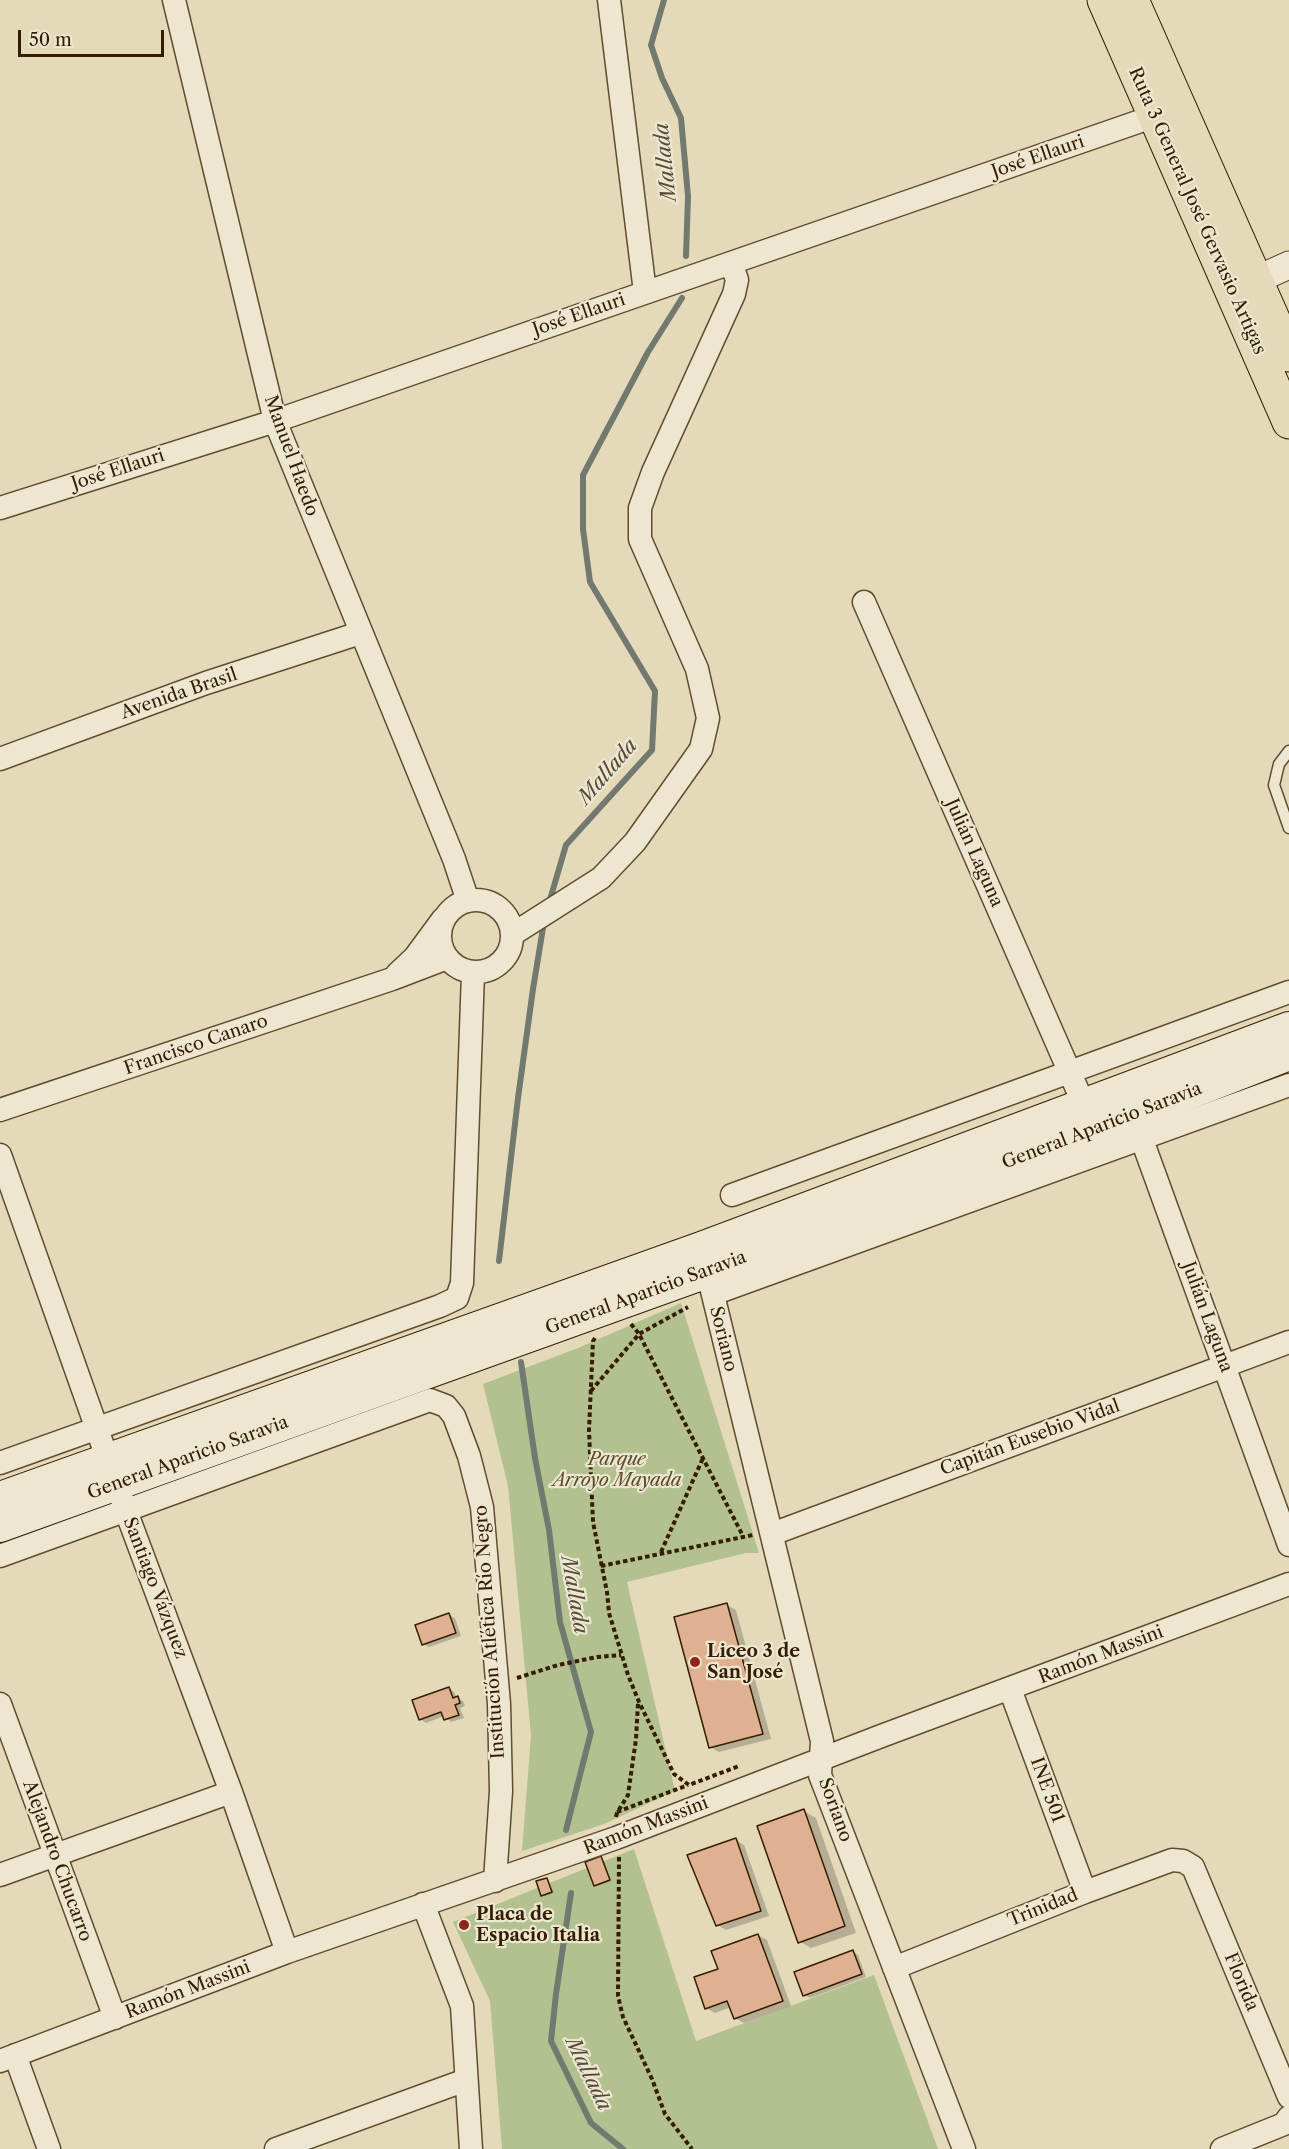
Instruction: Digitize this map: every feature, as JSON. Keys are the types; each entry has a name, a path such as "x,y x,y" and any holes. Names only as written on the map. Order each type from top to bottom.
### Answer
{"highway":[{"name":"Ruta 3 General José Gervasio Artigas","path":"1104,0 1155,116 1244,285 1289,355"},
{"name":"Ruta 3 General José Gervasio Artigas","path":"1132,0 1244,285 1289,422"}],"main road":[{"name":"General Aparicio Saravia","path":"707,1271 1084,1105 1132,1115 1289,1028"},
{"name":"General Aparicio Saravia","path":"0,1526 707,1271 1132,1115 1289,1054"},
{"name":"General Aparicio Saravia","path":"0,1498 117,1485"}],"street":[{"name":"Manuel Haedo","path":"174,0 275,421 454,859 468,901"},
{"path":"609,0 645,292"},
{"name":"José Ellauri","path":"0,508 275,421 1155,116"},
{"path":"454,859 454,885 439,939 447,958 463,971 484,972 502,962 508,954 516,924 601,878 635,842 701,748 708,718 697,669 640,538 640,508 653,472 734,294 737,280 731,263"},
{"path":"1244,285 1289,265"},
{"name":"Julián Laguna","path":"864,602 1084,1105"},
{"name":"Avenida Brasil","path":"0,759 206,683 360,633"},
{"path":"392,979 415,957 443,919 459,904 479,900 489,902 516,924"},
{"name":"Francisco Canaro","path":"0,1110 392,979 447,958"},
{"path":"0,1463 457,1298 462,1282 473,973"},
{"path":"732,1195 1289,992"},
{"name":"General Aparicio Saravia","path":"1132,1115 1289,1085"},
{"name":"Julián Laguna","path":"1132,1115 1289,1545"},
{"name":"Santiago Vázquez","path":"0,1155 287,1952"},
{"name":"Soriano","path":"707,1271 822,1741 820,1775 964,2149"},
{"name":"Capitán Eusebio Vidal","path":"771,1534 1289,1342"},
{"name":"General Aparicio Saravia","path":"0,1556 117,1485 430,1400"},
{"name":"Institución Atlética Río Negro","path":"430,1400 446,1406 454,1416 476,1481 482,1507 497,1685 501,1791 495,1881"},
{"name":"Ramón Massini","path":"8,2058 287,1952 616,1838 820,1759 1289,1584"},
{"name":"INE 501","path":"1010,1689 1085,1892"},
{"name":"Alejandro Chucarro","path":"0,1704 115,2018"},
{"path":"0,1875 231,1792"},
{"name":"Trinidad","path":"894,1968 1085,1892 1173,1860 1183,1861 1193,1867"},
{"name":"Florida","path":"1193,1867 1289,2097"},
{"path":"423,1904 462,2006 471,2149"},
{"path":"8,2058 49,2149"},
{"path":"276,2149 466,2080"},
{"path":"1222,2149 1284,2124 1289,2117"}],"lane":[{"path":"1289,751 1279,764 1274,785 1289,828"}],"path":[{"path":"591,1391 639,1334 707,1271"},
{"path":"625,1317 639,1334 743,1536"},
{"path":"598,1332 593,1341 589,1430 593,1522 608,1592 609,1613 639,1702 674,1774 689,1785"},
{"path":"660,1552 703,1458"},
{"path":"601,1566 743,1536 771,1534"},
{"path":"497,1685 558,1665 621,1654"},
{"path":"639,1702 628,1795 617,1813 618,1996 623,2017 652,2079 664,2114 692,2149"},
{"path":"617,1813 742,1765"}],"green space":[{"name":"Parque Arroyo Mayada","path":"681,1303 759,1553 746,1553 627,1582 675,1791 604,1824 522,1851 531,1735 508,1486 483,1384 578,1348"},
{"path":"634,1849 696,2041 874,1975 938,2149 502,2149 490,2001 453,1922"}],"building":[{"path":"727,1603 763,1734 709,1748 674,1617"},
{"path":"449,1613 456,1633 422,1645 415,1625"},
{"path":"449,1687 453,1698 458,1696 460,1703 455,1705 459,1715 444,1720 441,1712 419,1720 412,1700"},
{"path":"804,1809 845,1926 798,1943 757,1826"},
{"path":"736,1838 761,1911 716,1926 687,1855"},
{"path":"601,1856 610,1880 594,1886 585,1862"},
{"path":"547,1878 552,1892 541,1896 536,1881"},
{"path":"758,1934 783,2001 734,2019 727,2001 705,2009 694,1977 718,1969 711,1951"},
{"path":"853,1950 862,1974 803,1996 794,1972"}],"waterway":[{"name":"Mallada","path":"664,0 651,45 662,78 681,118 688,196 686,256"},
{"name":"Mallada","path":"549,903 566,845 652,750 655,691 590,582 583,529 583,475 648,352 682,298"},
{"name":"Mallada","path":"499,1261 518,1098 544,922"},
{"name":"Mallada","path":"521,1362 535,1458 549,1530 560,1622 591,1732 566,1830"},
{"name":"Mallada","path":"571,1893 551,2041 591,2123 623,2149"}],"place":[{"name":"Liceo 3 de San José","path":"695,1662"},
{"name":"Placa de Espacio Italia","path":"464,1925"}]}
